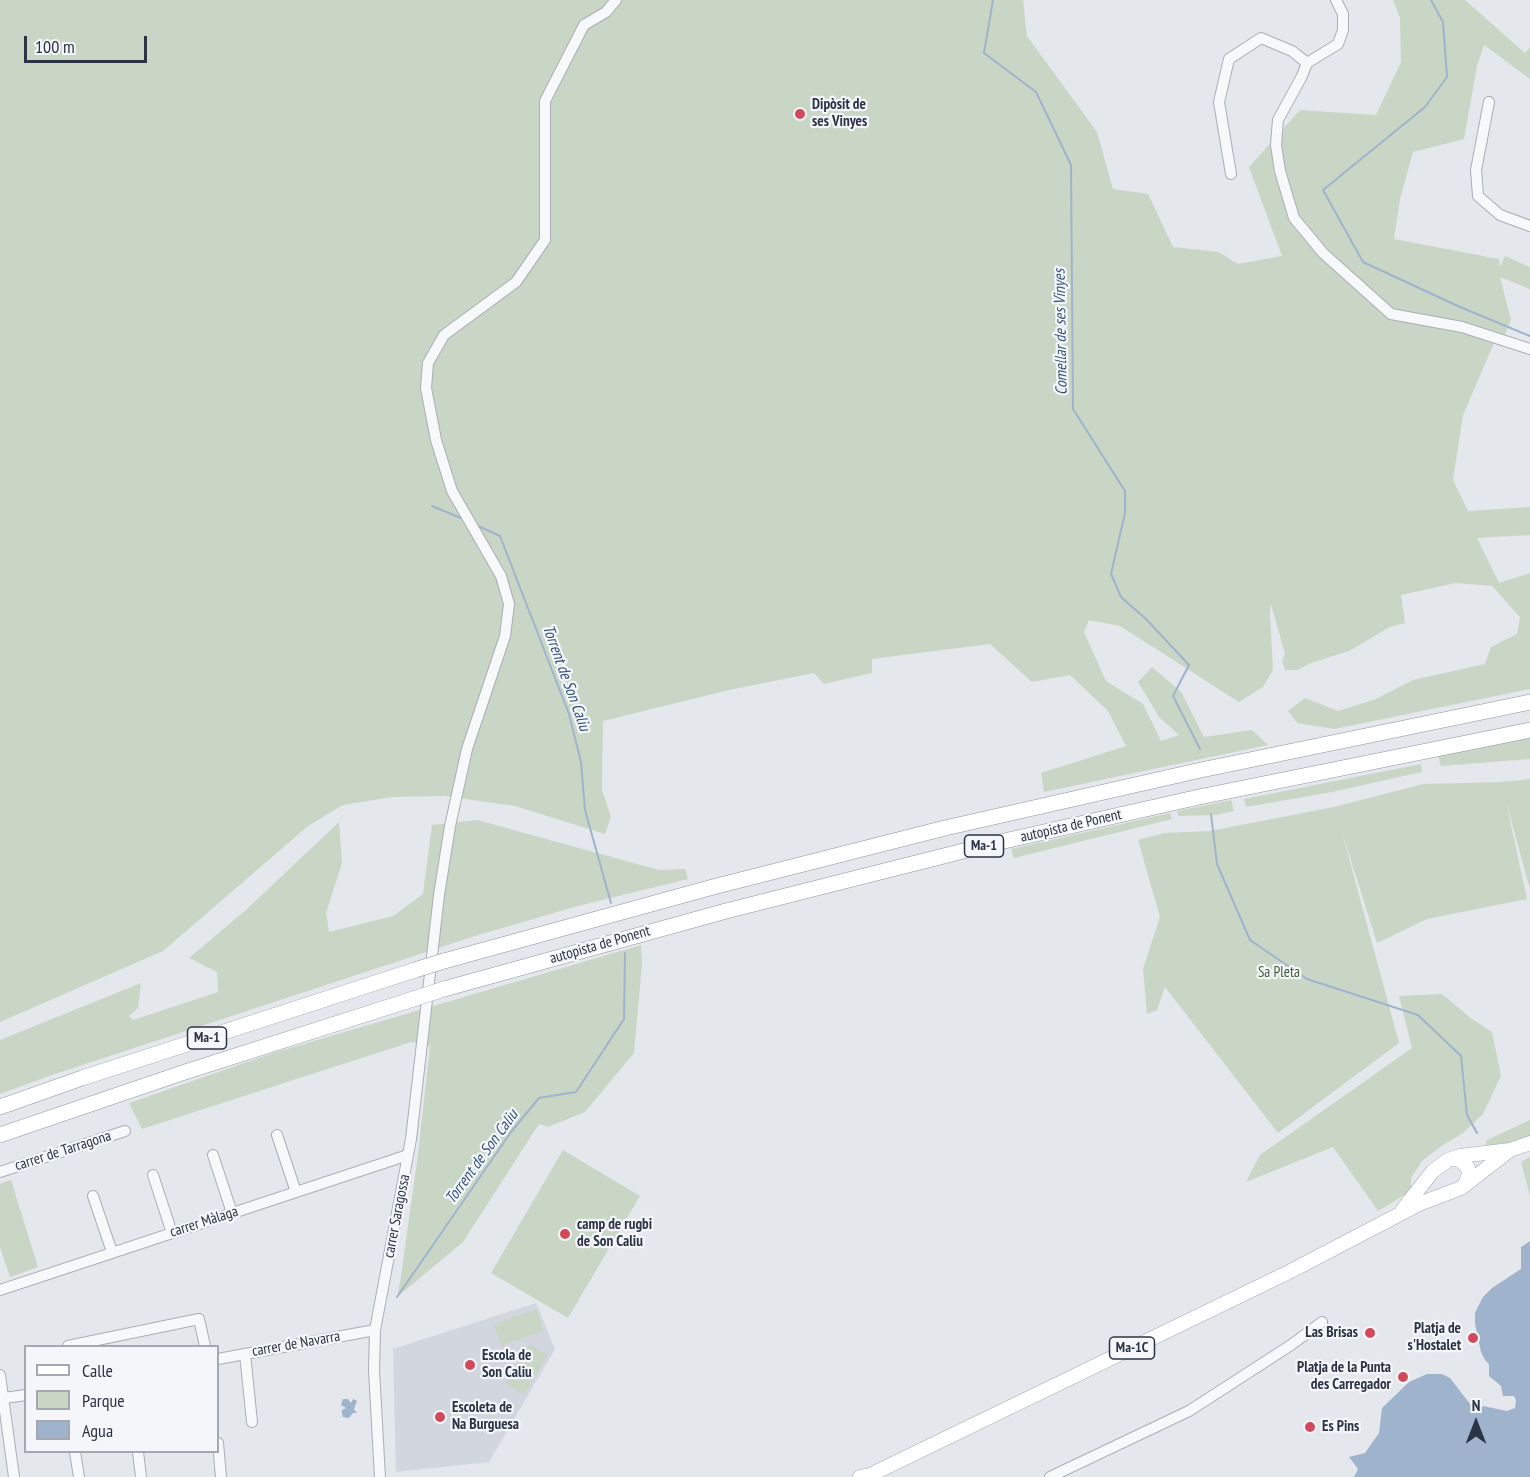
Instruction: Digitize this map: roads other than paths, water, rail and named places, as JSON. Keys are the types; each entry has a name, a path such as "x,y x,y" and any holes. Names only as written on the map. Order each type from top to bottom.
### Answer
{"highway":[{"name":"autopista de Ponent","path":"438,958 969,822 1201,770 1530,702"},
{"name":"autopista de Ponent","path":"148,1084 444,989 717,913 982,846 1281,780 1530,730"},
{"name":"Ma-1","path":"0,1107 82,1078 415,970 438,958"},
{"name":"Ma-1","path":"0,1135 148,1084"},
{"path":"0,1142 99,1108 148,1084"}],"main road":[{"name":"Ma-1C","path":"1393,1219 1415,1196 1433,1171 1449,1161 1460,1156 1510,1150 1530,1143"},
{"name":"Ma-1C","path":"866,1476 1298,1268 1419,1203 1461,1187 1510,1150"},
{"path":"1449,1161 1465,1164 1468,1168 1469,1174 1461,1187 1446,1188 1439,1181 1438,1172 1449,1161"}],"street":[{"name":"carrer Saragossa","path":"380,1477 374,1370 375,1330 408,1155 424,1037 438,958 452,817 467,749 505,636 509,604 501,576 452,491 436,440 426,388 428,363 444,335 516,282 545,240 545,101 584,25 606,12 616,0"},
{"path":"1336,0 1342,14 1343,30 1338,44 1307,63 1278,120 1276,137 1280,171 1294,218 1323,253 1391,314 1462,327 1530,349"},
{"path":"1232,174 1219,102 1230,59 1261,38 1292,51 1307,63"},
{"path":"1489,102 1476,170 1478,196 1500,215 1530,226"},
{"name":"carrer de Tarragona","path":"0,1172 125,1131"},
{"path":"277,1135 296,1192"},
{"path":"213,1155 232,1213"},
{"name":"carrer Màlaga","path":"0,1290 408,1155"},
{"path":"153,1175 172,1233"},
{"path":"93,1196 112,1252"},
{"path":"69,1345 200,1319 205,1345"},
{"path":"1050,1477 1189,1411 1292,1345 1322,1322"},
{"name":"carrer de Navarra","path":"219,1359 375,1330"},
{"path":"245,1354 252,1422"},
{"path":"0,1375 14,1477"},
{"path":"4,1398 24,1395"},
{"path":"75,1453 80,1477"},
{"path":"138,1453 141,1477"},
{"path":"219,1453 221,1477"}],"water":[{"path":"1530,1241 1530,1477 1354,1477 1358,1469 1349,1457 1365,1453 1379,1433 1382,1408 1409,1382 1427,1374 1442,1374 1450,1378 1477,1413 1483,1406 1507,1411 1515,1408 1514,1396 1503,1396 1501,1386 1489,1376 1489,1364 1481,1352 1475,1313 1483,1297 1492,1288 1521,1269 1521,1247"},
{"path":"343,1399 348,1399 351,1403 353,1399 357,1401 354,1409 357,1413 353,1413 349,1418 343,1417 342,1414 342,1410 346,1408 341,1405"}],"waterway":[{"name":"Comellar de ses Vinyes","path":"993,0 984,53 1036,92 1071,165 1073,409 1125,491 1125,513 1111,574 1121,597 1146,619 1189,665 1173,696 1200,749"},
{"path":"1431,0 1443,22 1447,77 1425,107 1323,190 1363,262 1460,307 1530,336"},
{"name":"Torrent de Son Caliu","path":"432,506 463,519"},
{"name":"Torrent de Son Caliu","path":"476,525 500,536 569,714 581,762 585,810 611,903"},
{"name":"Comellar de ses Vinyes","path":"1211,814 1217,864 1250,940 1307,979 1418,1015 1461,1056 1467,1115 1477,1133"},
{"name":"Torrent de Son Caliu","path":"397,1297 511,1132 539,1098 576,1092 624,1019 625,953"}],"place":[{"name":"Dipòsit de ses Vinyes","path":"800,114"},
{"name":"camp de rugbi de Son Caliu","path":"565,1234"},
{"name":"Las Brisas","path":"1370,1333"},
{"name":"Platja de s'Hostalet","path":"1473,1338"},
{"name":"Escola de Son Caliu","path":"470,1365"},
{"name":"Platja de la Punta des Carregador","path":"1403,1377"},
{"name":"Escoleta de Na Burguesa","path":"440,1417"},
{"name":"Es Pins","path":"1310,1427"}],"park label":[{"name":"Sa Pleta","path":"1279,973"}]}
